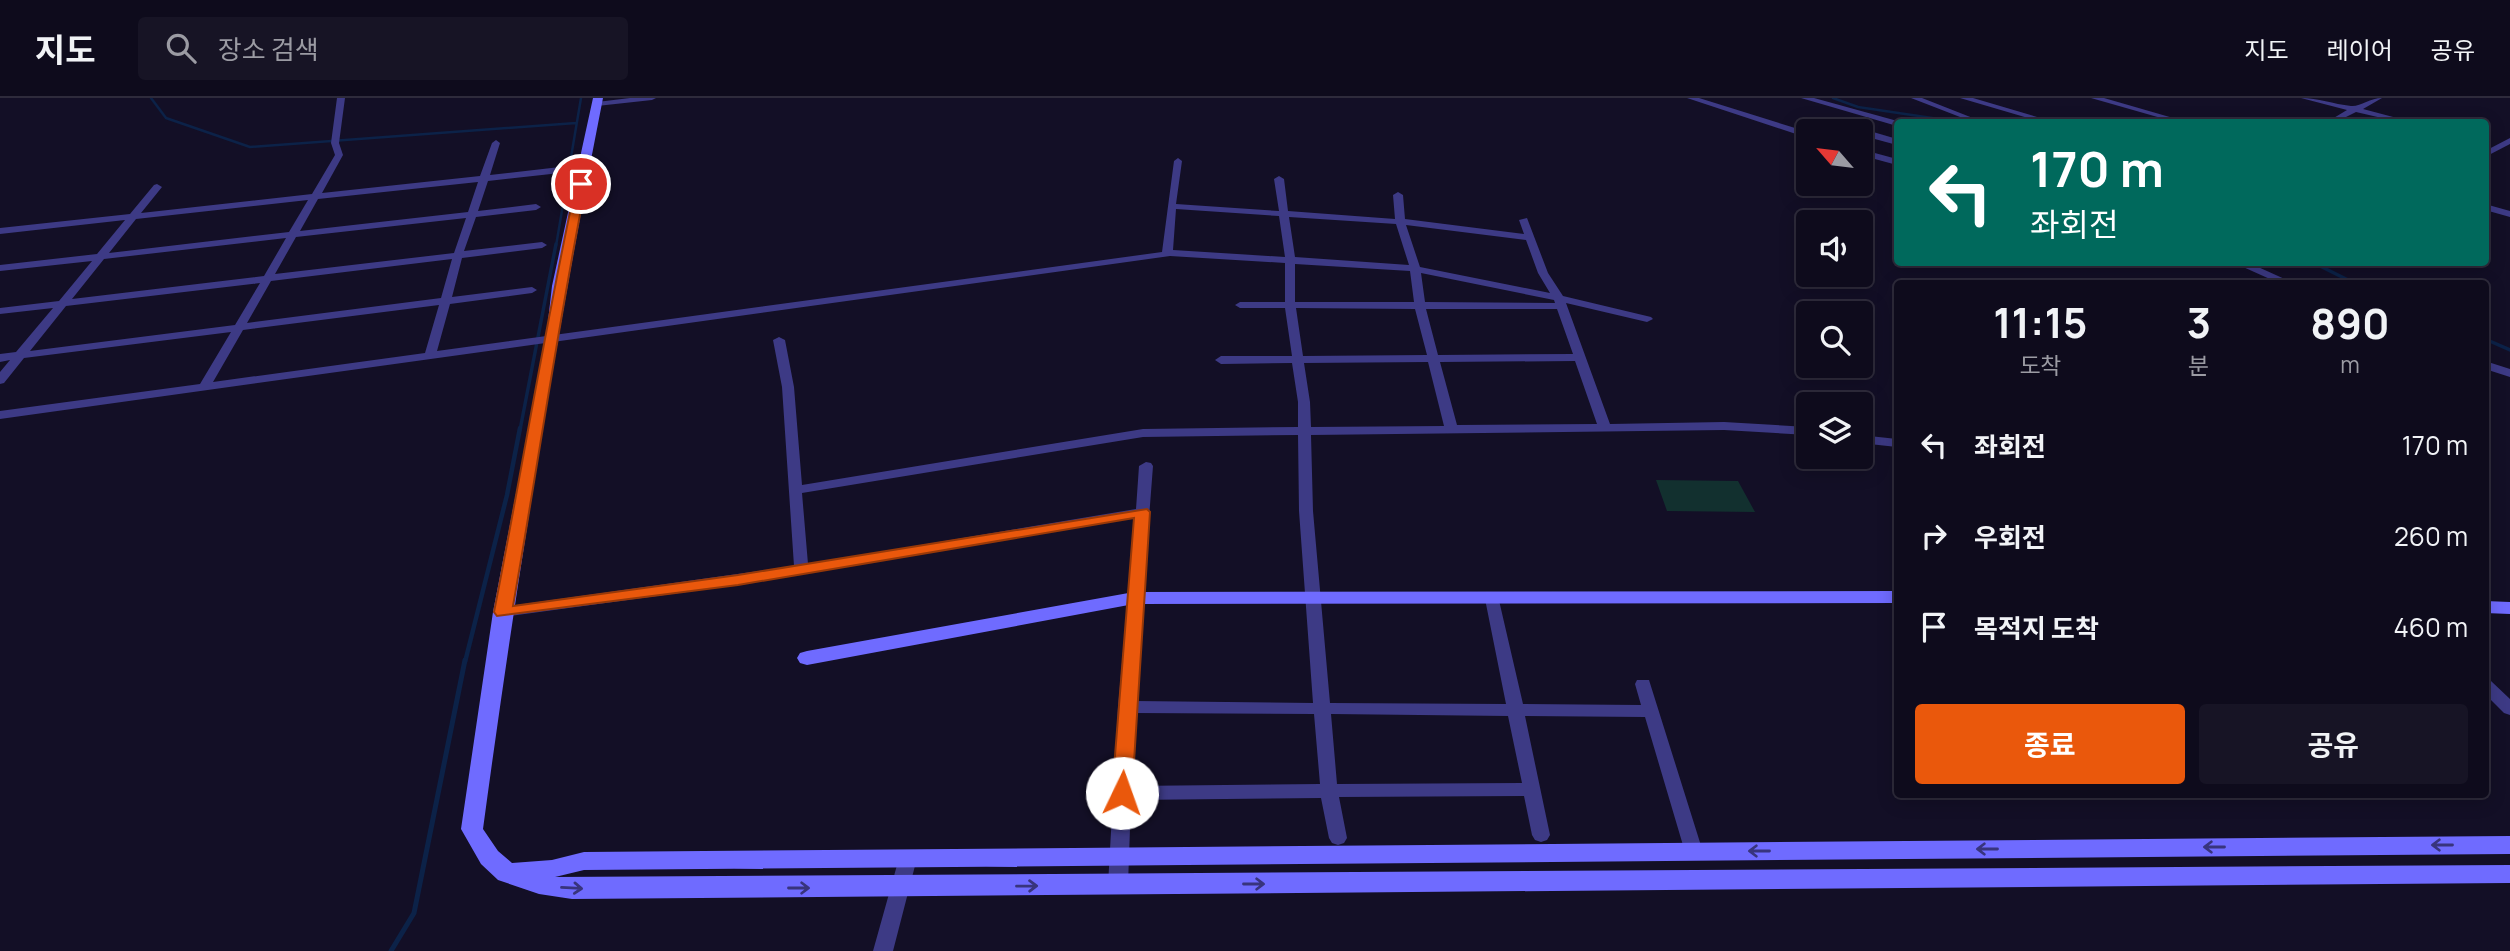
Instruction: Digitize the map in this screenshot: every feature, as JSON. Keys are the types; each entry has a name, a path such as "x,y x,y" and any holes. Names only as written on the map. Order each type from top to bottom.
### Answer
{"street":[{"path":"205,388 339,155 335,141 341,98"},
{"path":"652,98 597,101 559,286 540,341 472,829 482,852 506,873 530,884 572,889 900,888 2510,874"},
{"path":"1691,98 1796,131"},
{"path":"1805,98 1894,122"},
{"path":"1915,98 1971,119"},
{"path":"1964,98 2039,119"},
{"path":"2095,98 2172,119"},
{"path":"2305,98 2394,119"},
{"path":"2338,119 2378,98"},
{"path":"1873,136 1894,141"},
{"path":"2489,142 2507,145"},
{"path":"430,357 458,255 496,143"},
{"path":"2489,153 2507,145"},
{"path":"1873,156 1894,161"},
{"path":"1168,253 1178,160"},
{"path":"0,231 560,170"},
{"path":"1279,179 1290,258 1290,305 1304,402 1306,511 1329,792 1338,838"},
{"path":"0,380 157,187"},
{"path":"1398,195 1400,222 1415,268 1420,306 1451,428"},
{"path":"1171,206 1285,212 1528,236"},
{"path":"0,268 536,207"},
{"path":"2489,208 2510,214"},
{"path":"1524,220 1543,274 1560,302 1605,428"},
{"path":"0,311 542,244"},
{"path":"0,415 1168,253 1290,258 1415,268 1647,319"},
{"path":"2246,266 2281,280"},
{"path":"0,358 532,290"},
{"path":"1240,305 1420,306 1560,302"},
{"path":"779,340 788,387 801,569"},
{"path":"1221,360 1580,357"},
{"path":"2489,366 2510,373"},
{"path":"796,490 1116,435 1304,429 1724,426 1796,430"},
{"path":"1873,440 1894,443"},
{"path":"1118,885 1126,706 1146,466"},
{"path":"503,612 801,569 1142,512"},
{"path":"807,659 1134,598 1894,597"},
{"path":"1493,599 1541,835"},
{"path":"2489,607 2510,608"},
{"path":"1643,684 1694,852"},
{"path":"2489,689 2510,709"},
{"path":"1126,706 1651,711"},
{"path":"1122,793 1532,789"},
{"path":"506,873 552,869 584,861 2510,845"},
{"path":"883,951 908,858"}],"green space":[{"path":"1656,480 1738,481 1755,512 1667,511"}],"waterway":[{"path":"151,98 166,118 250,147 576,123"},
{"path":"556,246 581,98"},
{"path":"1833,98 1858,107 1939,119"},
{"path":"520,430 556,244"},
{"path":"2320,266 2348,280"},
{"path":"2489,341 2510,350"},
{"path":"465,662 507,495 520,428"},
{"path":"391,951 414,913 465,660"}],"route":[{"path":"581,184 559,286 553,339 503,612 738,580 1051,525 1142,512 1126,706 1122,793"}]}
